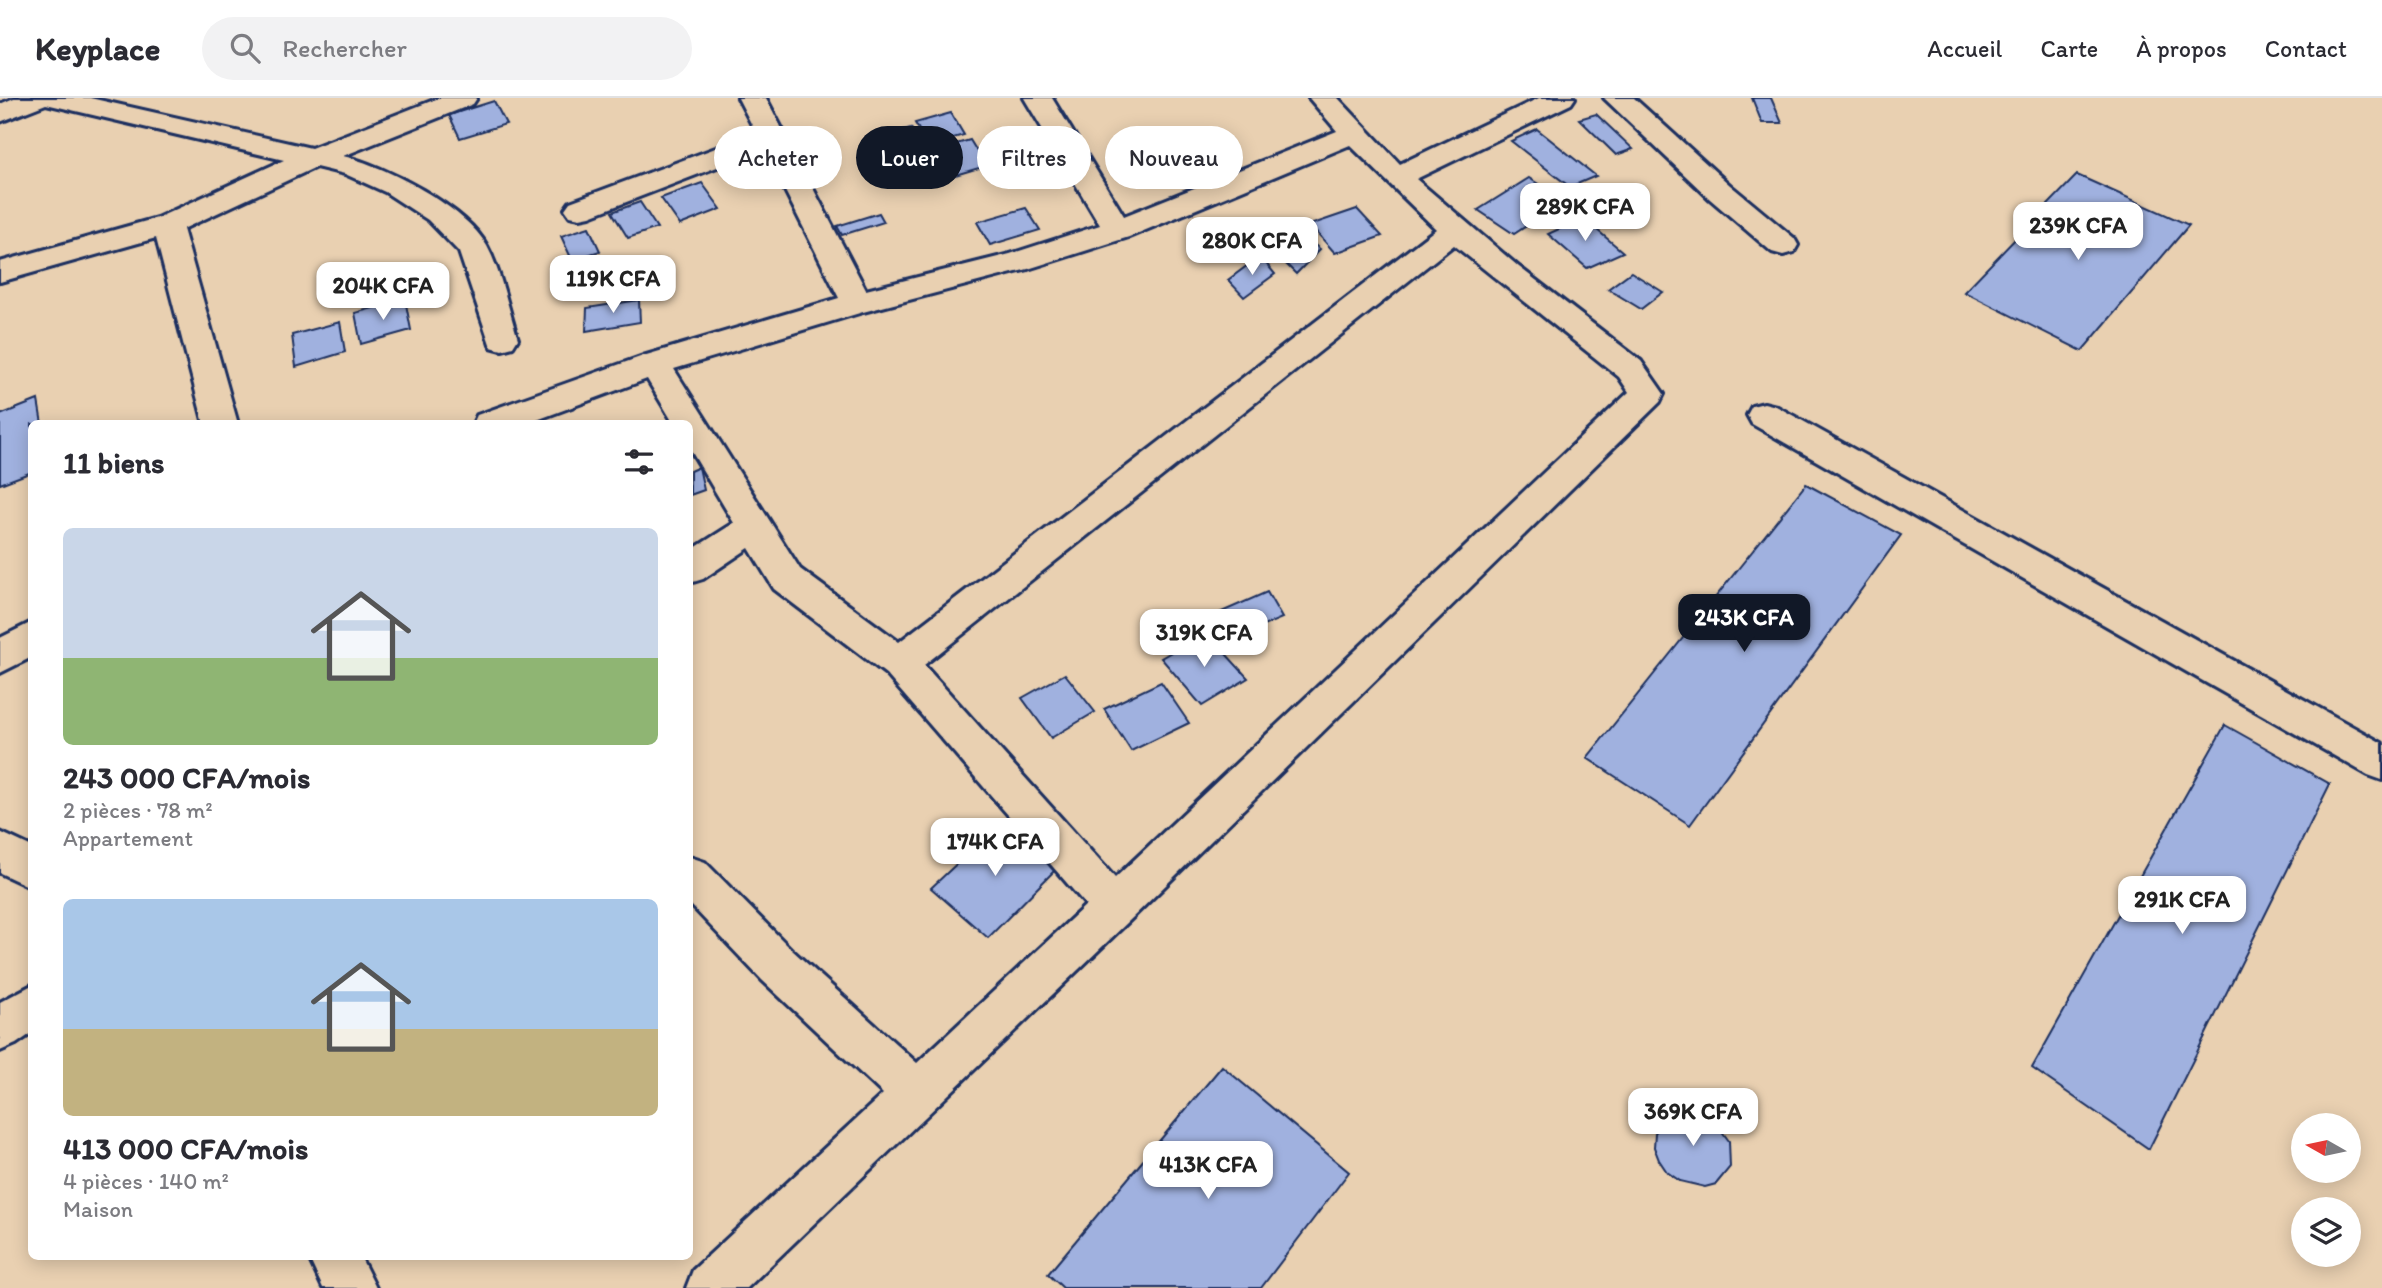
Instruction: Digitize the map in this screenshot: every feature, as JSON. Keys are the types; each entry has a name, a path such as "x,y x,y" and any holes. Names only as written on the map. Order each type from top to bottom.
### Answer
{"street":[{"path":"0,114 37,98"},
{"path":"54,98 354,167 395,186 438,213 473,248 502,339"},
{"path":"0,272 167,225 314,158 463,98"},
{"path":"752,98 765,126"},
{"path":"1038,98 1118,230"},
{"path":"711,1288 1114,907 1648,394 1630,369 1453,231 1353,134 1323,98"},
{"path":"1397,177 1561,98"},
{"path":"1618,98 1720,192 1783,245"},
{"path":"500,420 654,364 857,303 1017,262 1118,230 1353,134"},
{"path":"580,209 714,158"},
{"path":"797,189 857,303"},
{"path":"167,225 220,420"},
{"path":"899,663 1453,231"},
{"path":"654,364 689,420"},
{"path":"1764,415 2382,763"},
{"path":"693,426 788,579 899,663 1114,907"},
{"path":"693,567 756,526"},
{"path":"0,657 28,640"},
{"path":"0,851 28,867"},
{"path":"693,879 777,965 916,1093"},
{"path":"0,1029 28,1009"},
{"path":"334,1260 351,1288"}],"building":[{"path":"1752,98 1771,98 1782,123 1762,123"},
{"path":"494,101 506,124 460,138 449,115"},
{"path":"951,113 959,126 917,126 915,123"},
{"path":"1596,114 1633,149 1616,155 1579,119"},
{"path":"1537,129 1596,176 1570,187 1511,141"},
{"path":"970,140 977,151 977,169 963,173 963,142"},
{"path":"2077,175 2189,225 2082,351 1964,292"},
{"path":"1529,178 1565,201 1514,234 1478,210"},
{"path":"702,183 721,209 680,225 661,198"},
{"path":"640,202 657,228 628,238 612,212"},
{"path":"1026,208 1040,230 990,245 977,222"},
{"path":"1357,209 1382,236 1335,253 1310,225"},
{"path":"879,213 884,222 842,235 837,226"},
{"path":"1583,218 1623,252 1587,268 1548,234"},
{"path":"589,227 600,251 572,260 561,236"},
{"path":"1295,230 1320,249 1296,274 1273,251"},
{"path":"1260,256 1275,274 1244,297 1228,280"},
{"path":"1631,272 1663,292 1641,309 1608,289"},
{"path":"405,299 411,330 361,344 355,313"},
{"path":"639,300 640,322 586,331 587,308"},
{"path":"340,322 345,352 296,367 292,335"},
{"path":"38,400 41,420 28,420 28,474 0,484 0,415"},
{"path":"699,467 704,490 693,494 693,470"},
{"path":"1806,484 1901,535 1690,825 1587,758"},
{"path":"1267,592 1282,618 1228,641 1217,614"},
{"path":"1206,632 1248,678 1202,706 1161,658"},
{"path":"1065,674 1095,712 1051,738 1022,698"},
{"path":"1161,682 1189,723 1131,751 1104,709"},
{"path":"2225,725 2330,784 2149,1149 2032,1068"},
{"path":"1003,820 1059,866 988,938 931,888"},
{"path":"1222,1066 1349,1172 1261,1288 1063,1288 1048,1274"},
{"path":"1678,1110 1701,1113 1713,1119 1729,1141 1730,1167 1716,1184 1705,1187 1680,1181 1667,1172 1659,1160 1654,1147 1655,1133 1667,1114"}]}
